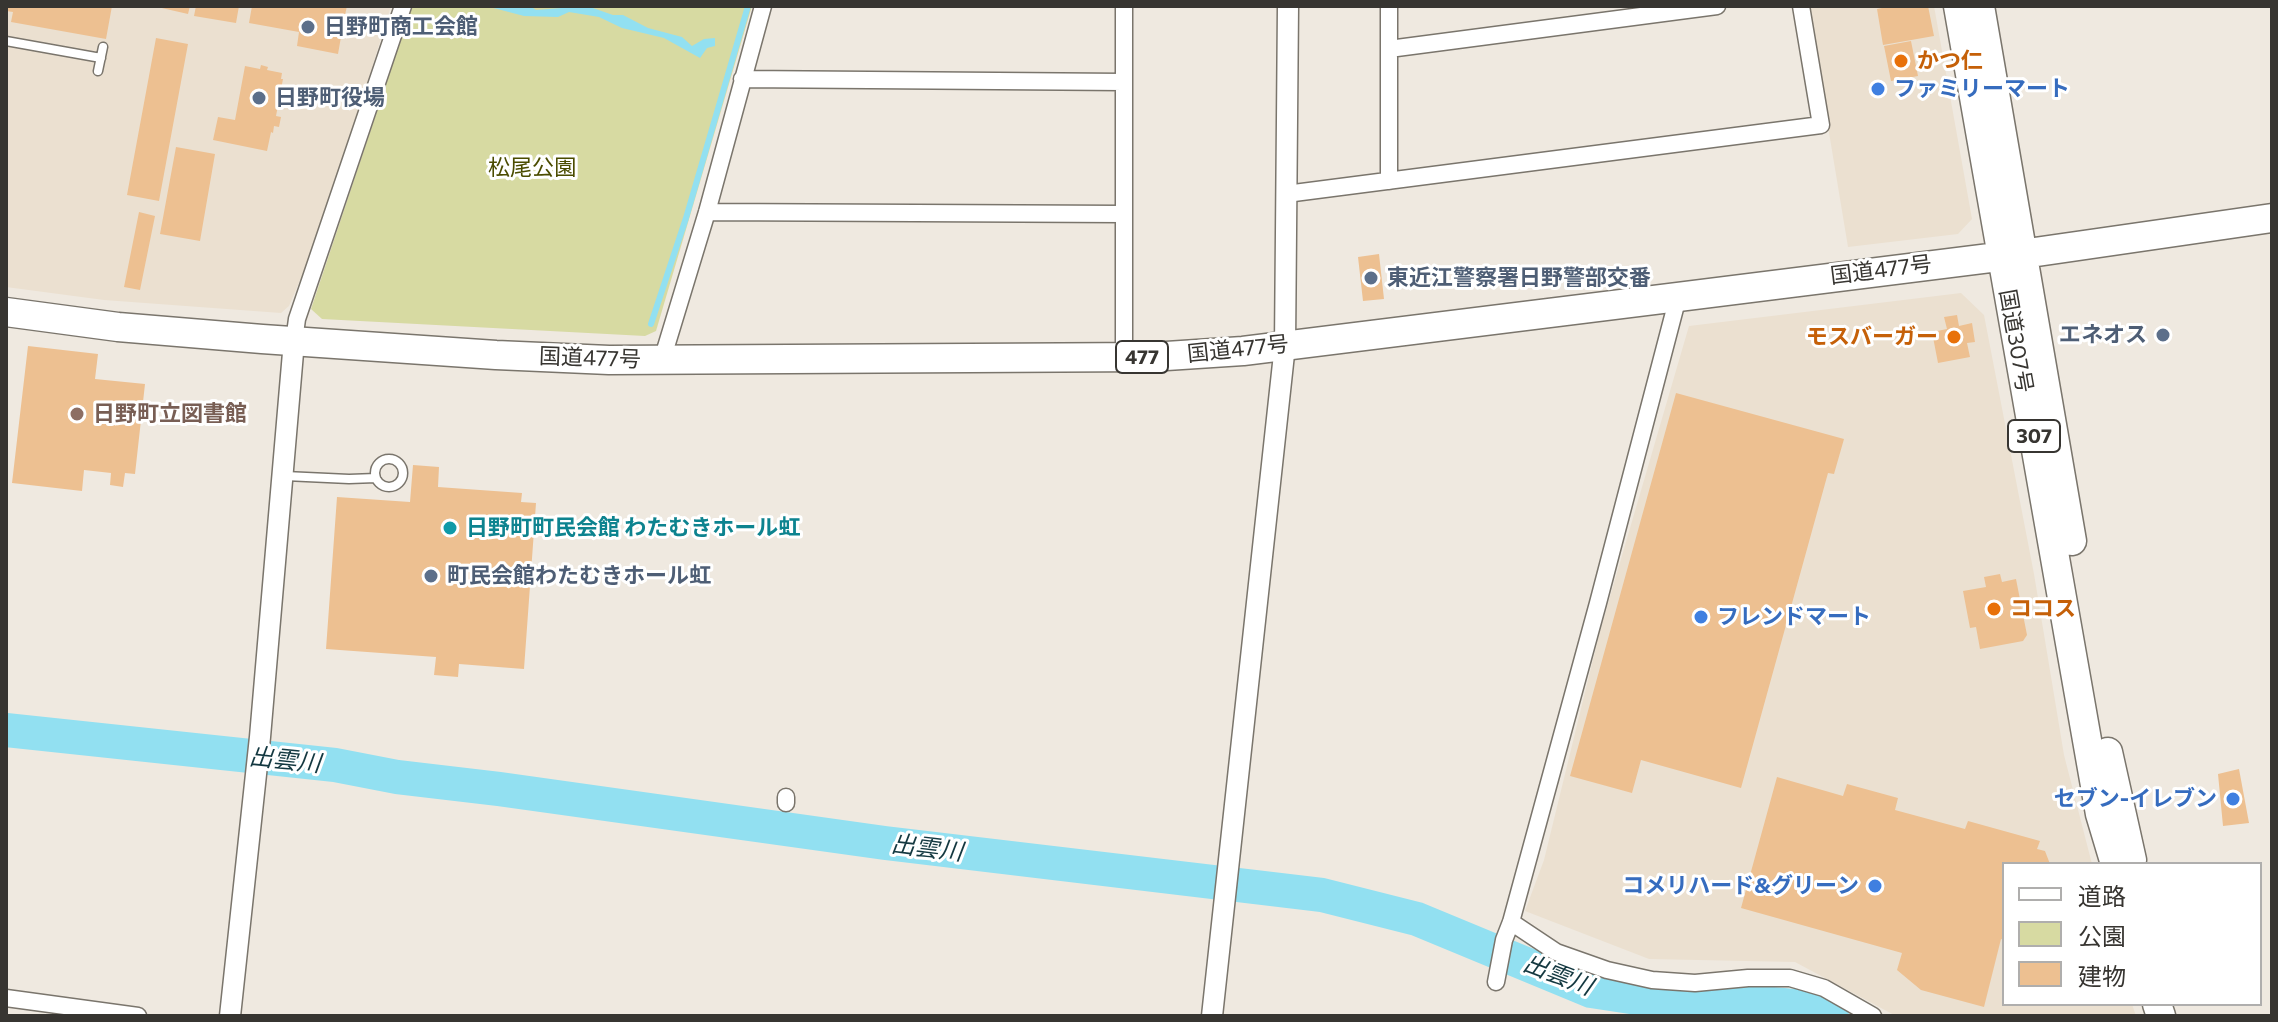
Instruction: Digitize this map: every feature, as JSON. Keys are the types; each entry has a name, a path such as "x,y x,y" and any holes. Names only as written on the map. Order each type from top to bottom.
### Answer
{"highway":[{"name":"国道307号","path":"1958,6 2012,255 2044,369 2100,717 2133,862"},
{"name":"国道307号","path":"1980,6 2012,255 2100,814 2114,862"},
{"name":"国道477号","path":"6,312 118,327 496,355 662,360 1124,357 1243,351 2012,255 2272,218"}],"street":[{"path":"230,1016 256,783 297,319 403,6"},
{"path":"662,360 707,212 763,6"},
{"path":"1124,6 1124,357"},
{"path":"1212,1016 1285,345 1288,6"},
{"path":"1389,6 1389,181"},
{"path":"1389,49 1717,6"},
{"path":"1286,194 1821,125 1801,6"},
{"path":"742,79 1124,82"},
{"path":"707,212 1123,214"},
{"path":"1496,982 1504,940 1594,619 1678,297"},
{"path":"1511,922 1556,952 1607,970 1652,980 1695,983 1790,978 1824,988 1873,1016"},
{"path":"6,998 138,1016"}],"lane":[{"path":"6,41 101,58"},
{"path":"98,71 103,47"},
{"path":"284,476 376,478"}],"shaded area":[{"path":"6,6 391,6 323,227 289,306 281,313 104,300 6,287"},
{"path":"1808,6 1934,6 1972,219 1958,234 1848,247"},
{"path":"1961,293 1984,315 2034,574 2064,755 2091,862 2002,862 2002,1006 2133,1006 2136,1016 1896,1016 1795,962 1649,959 1525,911 1544,860 1600,631 1689,326"}],"green space":[{"name":"松尾公園","path":"412,6 752,6 656,331 645,336 322,319 311,309"}],"water":[{"path":"486,6 530,6 536,10 587,6 613,15 623,15 648,28 682,37 692,46 704,39 715,38 715,46 707,48 700,58 664,38 622,28 599,17 569,12 558,17 524,16"}],"building":[{"path":"6,6 112,6 106,39 11,22 13,12 6,11"},
{"path":"153,6 190,6 188,14"},
{"path":"196,6 239,6 236,23 194,16"},
{"name":"日野町商工会館","path":"252,6 347,6 345,15 352,16 351,21 344,20 338,54 297,46 299,32 249,23"},
{"path":"1928,6 1934,36 1883,45 1877,9"},
{"path":"156,38 188,44 159,201 127,195"},
{"name":"かつ仁","path":"1911,41 1918,76 1891,81 1884,46"},
{"name":"日野町役場","path":"261,65 268,67 267,70 282,73 283,79 276,116 281,117 279,127 274,126 271,132 267,151 213,140 218,117 235,120 245,66 260,69"},
{"path":"176,147 215,154 200,241 160,234"},
{"path":"139,212 155,216 140,290 124,287"},
{"name":"東近江警察署日野警部交番","path":"1379,254 1384,299 1363,301 1358,257"},
{"name":"モスバーガー","path":"1957,315 1959,326 1972,323 1975,342 1967,343 1970,357 1938,363 1932,332 1947,329 1944,317"},
{"path":"28,346 98,354 95,379 145,384 135,474 125,473 123,487 110,485 111,473 84,470 82,491 12,483"},
{"name":"フレンドマート","path":"1676,393 1844,439 1834,474 1828,473 1741,788 1641,760 1632,793 1570,776"},
{"name":"町民会館わたむきホール虹","path":"413,465 439,467 438,487 522,493 521,502 536,503 524,669 459,664 458,677 434,675 436,657 326,649 337,497 410,502"},
{"name":"ココス","path":"2000,574 2002,582 2016,579 2027,635 2023,641 1980,649 1976,627 1970,628 1963,591 1986,587 1984,577"},
{"name":"セブン-イレブン","path":"2239,769 2249,823 2223,826 2218,774"},
{"name":"コメリハード&グリーン","path":"1777,777 1843,796 1847,784 1898,798 1895,810 1965,829 1968,821 2040,841 2037,849 2045,851 2049,862 2002,862 2002,939 1984,1007 1921,990 1897,970 1902,953 1741,908"}],"waterway":[{"path":"651,324 686,218 748,6"},
{"name":"出雲川","path":"6,730 335,765 397,777 885,843 1322,895 1417,919 1591,991 1650,1000 1711,998 1814,1008 1832,1016"}],"place":[{"name":"日野町商工会館","path":"308,27"},
{"name":"かつ仁","path":"1901,61"},
{"name":"ファミリーマート","path":"1878,89"},
{"name":"日野町役場","path":"259,98"},
{"name":"東近江警察署日野警部交番","path":"1371,278"},
{"name":"エネオス","path":"2163,335"},
{"name":"モスバーガー","path":"1954,337"},
{"name":"日野町立図書館","path":"77,414"},
{"name":"日野町町民会館 わたむきホール虹","path":"450,528"},
{"name":"町民会館わたむきホール虹","path":"431,576"},
{"name":"ココス","path":"1994,609"},
{"name":"フレンドマート","path":"1701,617"},
{"name":"セブン-イレブン","path":"2233,799"},
{"name":"コメリハード&グリーン","path":"1875,886"}]}
